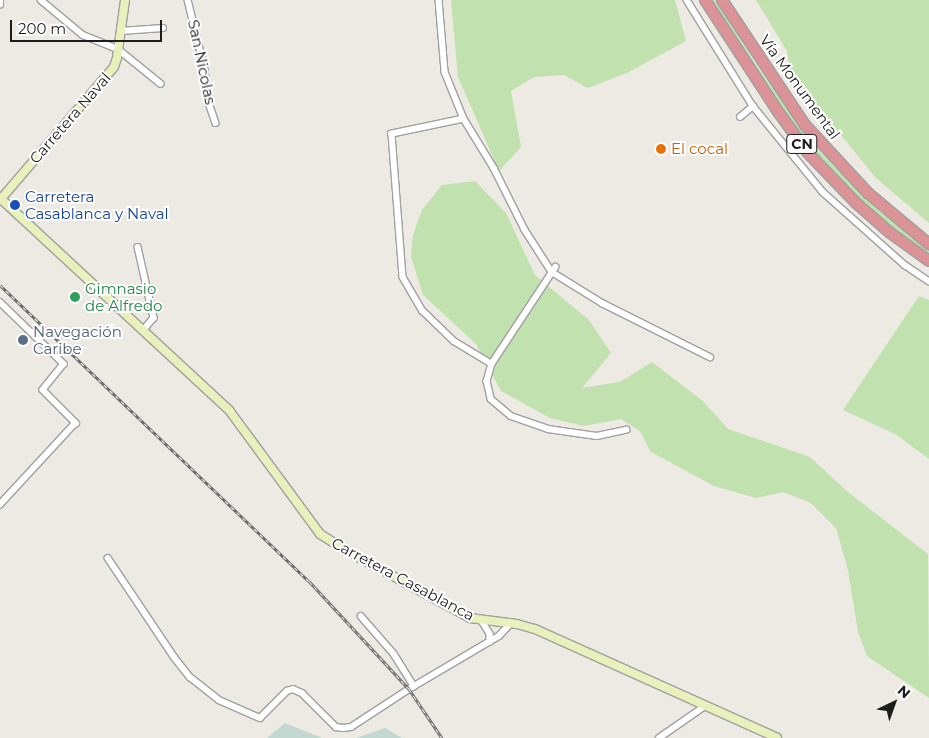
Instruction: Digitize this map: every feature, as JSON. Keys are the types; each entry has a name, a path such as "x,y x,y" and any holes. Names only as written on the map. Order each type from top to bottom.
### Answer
{"highway":[{"name":"Vía Monumental","path":"706,0 779,113 808,153 856,203 889,232 929,261"},
{"name":"Vía Monumental","path":"722,0 805,125 868,194 929,244"}],"main road":[{"name":"Carretera Naval","path":"0,199 114,67 125,0"},
{"name":"Carretera Casablanca","path":"0,199 229,410 320,534 349,552 470,618 482,621 511,623 534,629 777,738"}],"street":[{"path":"0,0 0,5"},
{"path":"41,0 83,35 118,49 161,84"},
{"name":"San Nicolas","path":"188,0 205,70 209,102 216,124"},
{"path":"439,0 445,72 464,119 494,168 525,230 552,272 602,303 710,357"},
{"path":"687,0 753,106 823,192 905,265 929,281"},
{"path":"121,31 163,28"},
{"path":"740,117 753,106"},
{"path":"464,119 392,134 403,277 423,312 454,341 492,364"},
{"path":"138,247 154,318 143,331"},
{"path":"556,266 492,364 487,381 491,400 511,416 548,429 596,436 626,430"},
{"path":"0,302 64,364 43,390 76,423 0,505"},
{"path":"108,558 175,658 190,677 220,700 243,712 260,718 287,691 293,689 302,694 336,727 351,727 414,686 490,642 511,623"},
{"path":"361,616 394,654 414,686"},
{"path":"482,621 490,634 490,642"},
{"path":"659,738 705,706"}],"green space":[{"path":"451,0 675,0 686,41 629,72 588,88 564,75 534,77 511,91 521,147 499,171 458,77"},
{"path":"709,0 715,0 755,63 813,145 878,210 929,250 929,256 876,215 811,150 791,124"},
{"path":"756,0 929,0 929,223 876,178 791,74 787,51"},
{"path":"475,181 506,213 535,275 589,320 611,353 582,388 620,382 652,362 703,401 728,429 810,457 849,493 928,554 929,698 867,656 858,632 848,570 836,528 811,503 783,492 756,498 714,486 651,452 640,431 621,419 584,426 550,418 501,391 476,344 423,295 411,257 413,235 422,210 442,185"},
{"path":"919,296 929,300 929,459 895,434 843,410"}],"shaded area":[{"path":"285,723 322,738 267,738"},
{"path":"385,728 402,738 356,738"}],"railway":[{"path":"0,285 309,581 409,689 442,738"}],"place":[{"name":"El cocal","path":"661,149"},
{"name":"Carretera Casablanca y Naval","path":"15,205"},
{"name":"Gimnasio de Alfredo","path":"75,297"},
{"name":"Navegación Caribe","path":"23,340"}]}
